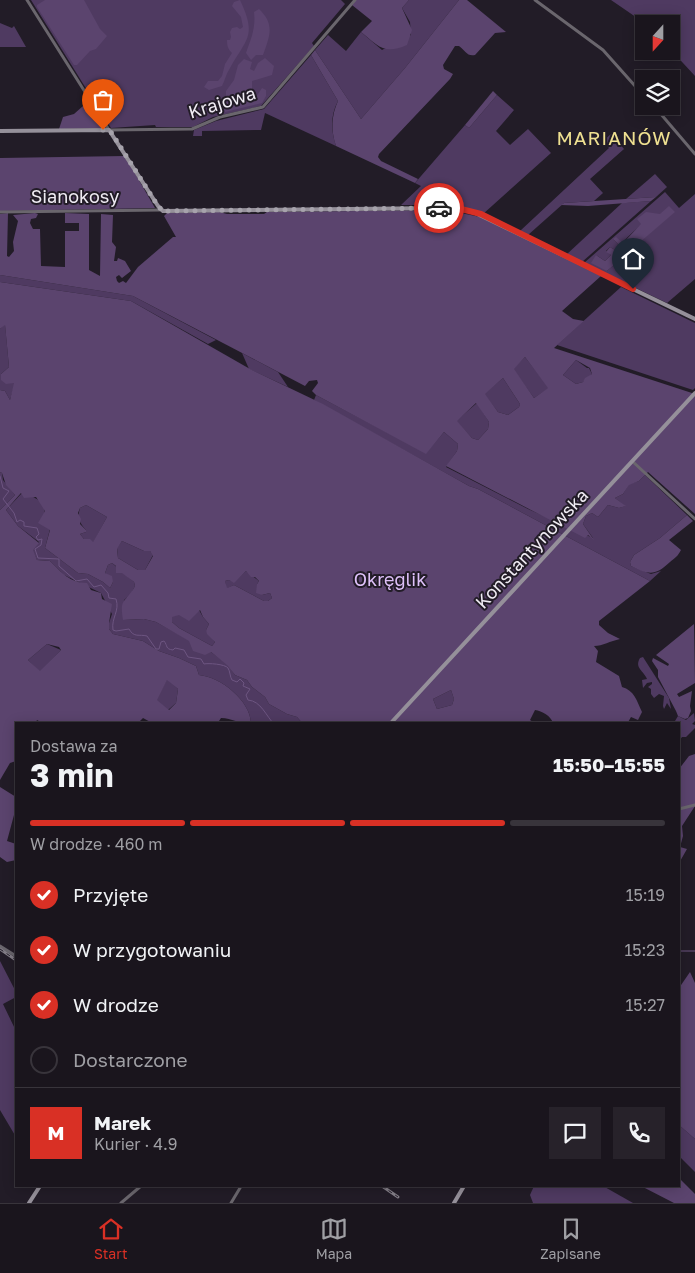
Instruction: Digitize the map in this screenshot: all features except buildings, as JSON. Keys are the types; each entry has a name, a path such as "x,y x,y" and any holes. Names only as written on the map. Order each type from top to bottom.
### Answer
{"street":[{"path":"27,0 161,210"},
{"name":"Krajowa","path":"109,130 192,129 220,117 263,107 355,0"},
{"path":"535,0 603,50 635,86"},
{"path":"662,115 695,154"},
{"path":"0,131 109,130"},
{"name":"Sianokosy","path":"0,212 443,208 464,210 486,217 695,319"},
{"name":"Konstantynowska","path":"392,722 695,393"},
{"path":"632,461 695,519"},
{"path":"680,809 695,805"},
{"path":"0,946 15,955"},
{"path":"29,1203 39,1187"},
{"path":"121,1203 140,1187"},
{"path":"454,1203 463,1187"},
{"path":"231,1203 240,1188"}],"shaded area":[{"path":"31,0 341,0 345,4 312,43 314,46 261,106 213,117 193,127 156,127 155,125 111,128 90,96 105,87 102,82 87,90"},
{"path":"409,0 459,0 405,68 361,119 315,50 328,35 346,51 361,32 382,50 411,35 410,22 402,8"},
{"path":"611,0 695,0 695,76 680,60 680,15 635,16"},
{"path":"0,23 12,28 14,26 26,47 0,47"},
{"path":"311,55 338,101 332,123 336,146 265,113 261,130 202,131 202,136 193,136 194,130 216,121 264,109"},
{"path":"497,95 514,110 496,131 510,145 528,129 551,153 483,214 453,207 401,205 421,186 415,183 465,125 469,128"},
{"path":"611,134 624,149 590,179 603,193 594,201 564,203 528,235 520,231 609,148 603,141"},
{"path":"655,174 667,187 656,197 626,199"},
{"path":"665,192 679,208 695,194 695,279 667,303 584,263","holes":["674,212 607,271 596,255 605,261 611,255 606,251 610,247 615,250 620,246 613,239 622,243 645,222 659,215"]},
{"path":"651,201 582,262 566,255 622,203"},
{"path":"0,275 133,296 216,340 208,344 131,301 0,282"},
{"path":"621,287 695,323 695,388 693,390 557,345"},
{"path":"5,324 9,367 1,374 15,383 10,400 5,391 0,390 0,329"},
{"path":"242,353 278,372 288,387 249,369"},
{"path":"525,357 549,388 534,398 513,369"},
{"path":"576,360 589,368 592,374 583,382 576,384 563,375"},
{"path":"503,378 520,404 519,407 508,415 498,412 484,394"},
{"path":"316,395 426,453 444,432 458,444 457,451 446,467 528,509 593,538 583,524 586,516 592,513 598,517 608,505 619,508 625,506 615,498 623,494 629,484 639,481 645,475 687,515 660,538 634,555 630,562 631,566 651,574 661,571 650,581 478,489 469,486 314,400"},
{"path":"477,403 489,422 488,429 478,440 472,438 456,421"},
{"path":"0,472 2,473 3,480 15,495 0,510"},
{"path":"22,493 38,500 44,506 44,515 50,529 45,548 78,573 88,574 110,588 113,582 105,573 108,565 112,563 134,582 135,586 131,594 124,600 123,620 144,619 156,622 211,652 227,664 235,675 247,680 252,687 265,697 269,704 297,717 301,722 251,722 250,715 240,699 225,685 199,675 196,666 159,651 143,641 113,634 109,629 112,614 101,593 64,575 50,561 37,560 32,550 39,542 18,526 6,510"},
{"path":"86,505 107,517 93,543 84,539 80,534 86,532 79,514 80,508"},
{"path":"122,541 144,551 150,551 153,555 145,570 138,570 118,558 117,548"},
{"path":"246,571 259,581 257,584 262,595 270,593 272,598 264,601 234,585 226,589 225,581 234,582"},
{"path":"199,610 209,624 206,630 215,642 212,646 179,628 172,622 172,616"},
{"path":"47,644 61,650 40,672 28,660"},
{"path":"643,657 669,698 671,709 667,703 664,709 664,696 659,694 654,698 651,694 651,689 648,687 652,682 647,683 643,688 642,680 647,679 640,669 638,661"},
{"path":"167,679 178,689 176,703 168,710 156,700"},
{"path":"451,690 454,699 452,705 437,709 433,699"},
{"path":"694,713 695,721 692,724 695,725 695,728 686,737 682,737 680,740 680,722 675,721 678,716 686,720"},
{"path":"0,961 15,990 15,998 3,1004 15,1029 15,1135 0,1110"},
{"path":"680,1126 695,1139 695,1172 680,1157"},
{"path":"534,1187 605,1187 633,1203 533,1203 530,1195"}],"green space":[{"path":"45,0 84,0 100,29 107,36 96,49 90,51 77,65 74,65 37,7 37,5"},
{"path":"240,0 248,22 248,36 222,86 209,90 204,87 208,81 218,81 232,53 228,47 227,40 230,40 232,28 237,27 240,29 243,27 241,17 232,6 234,2"},
{"path":"356,0 409,0 402,8 412,30 407,45 392,49 382,48 361,32 372,21 352,5"},
{"path":"459,0 467,0 506,32 495,33 475,55 470,55 459,46 455,46 443,65 444,69 453,74 450,79 379,154 378,157 381,161 418,179 415,183 336,146 332,123 338,101 311,55 315,50 361,119 405,68"},
{"path":"259,9 267,20 270,30 263,55 256,55 251,60 246,53 254,28 254,12"},
{"path":"265,58 274,66 272,75 252,81 252,97 254,100 262,88 266,90 266,96 262,103 225,112 226,91 234,80 238,65 244,59 252,62 250,69 254,71 258,63"},
{"path":"493,91 497,95 469,128 465,125"},
{"path":"89,104 106,128 59,129 63,117 74,114 83,106"},
{"path":"125,156 155,208 0,211 0,158"},
{"path":"656,197 651,201 588,206 561,205 564,203"},
{"path":"669,206 675,212 607,271 591,263 596,255 605,261 611,255 606,252 610,247 615,250 620,246 613,239 616,237 623,243 641,224 637,219 646,212 660,214"},
{"path":"447,210 480,217 601,276 562,311 573,319 584,321 554,348 695,394 695,514 648,472 639,481 629,485 623,494 615,498 626,506 619,508 608,505 598,517 592,513 586,516 583,524 594,540 588,535 585,538 446,466 457,451 458,444 444,432 426,454 316,395 312,391 318,383 317,380 309,381 305,386 133,296 0,275 0,214 8,213 7,256 9,257 14,251 13,242 18,221 13,215 35,213 38,214 36,218 31,219 30,223 33,229 40,229 41,266 65,267 65,231 79,231 79,223 65,223 65,213 89,214 89,270 100,276 101,214 113,215 112,242 116,247 114,261 117,261 118,258 125,261 131,271 122,278 119,275 116,277 119,283 123,281 126,283 138,267 173,237 176,237 164,216 167,213 219,212 227,214 264,214 267,212","holes":["525,357 548,388 534,398 514,369","576,360 590,368 592,374 585,378 583,382 576,384 563,375","503,378 520,404 519,407 508,415 498,412 485,394","476,403 489,422 488,429 478,440 472,438 457,421"]},
{"name":"Okręglik","path":"0,282 131,301 250,369 323,404 469,486 478,489 650,581 599,621 599,625 608,633 620,639 594,646 598,651 596,662 619,676 622,687 635,696 642,712 638,720 631,717 628,722 552,722 546,714 535,710 530,720 533,722 301,722 297,717 269,704 265,697 252,687 247,680 235,675 227,665 211,652 205,655 193,651 189,641 156,622 144,619 123,620 122,607 135,586 134,582 122,573 116,573 116,566 112,563 108,565 105,573 112,576 113,582 110,588 88,574 78,573 45,548 50,530 38,523 45,511 36,497 24,498 21,493 6,510 18,526 39,543 33,550 37,560 50,561 71,579 87,583 91,590 101,593 102,599 112,604 109,629 113,634 143,641 159,651 196,666 199,675 225,685 246,707 251,722 240,722 221,718 218,722 150,722 143,718 139,722 40,722 37,720 36,722 15,722 15,761 10,763 0,780 0,510 15,495 6,485 0,472 0,390 5,391 10,400 14,383 6,384 1,380 1,374 9,367 5,325 0,329","holes":["86,505 107,517 93,542 90,539 84,539 80,534 86,532 86,530 80,524 81,519 78,513 80,508","122,541 144,551 150,551 153,556 145,570 138,570 118,558 117,549","246,571 251,577 255,577 259,581 256,593 262,595 270,593 272,598 264,601 234,585 227,588 225,581 229,580 234,583","200,610 209,624 206,630 207,634 215,642 212,646 179,628 172,622 172,617 179,615 189,621","47,644 59,647 61,650 40,671 28,660","167,680 178,689 176,703 169,710 157,700","451,690 454,699 452,705 437,709 433,699"]},
{"path":"687,515 693,521 669,540 681,550 675,558 660,570 652,573 631,566 630,562 634,555 660,538"},
{"path":"694,624 695,683 677,694 679,697 692,691 691,711 688,718 685,719 678,716 658,677 658,670 652,661 653,658 668,666 669,664 656,655"},
{"path":"695,754 695,806 682,826 683,836 680,847 680,768 689,756"},
{"path":"0,787 15,796 15,815 7,841 15,844 15,860 7,862 0,857"},
{"path":"680,847 687,849 680,861"},
{"path":"690,972 695,983 695,1139 680,1126 680,987"},
{"path":"680,1179 695,1194 695,1203 674,1203 643,1187 680,1187"}],"waterway":[{"path":"0,476 3,488 9,491 3,499 14,513 17,522 20,520 24,522 24,526 37,528 39,534 36,537 38,540 42,539 41,545 35,549 38,558 59,559 59,566 76,581 87,579 94,587 101,585 108,593 109,598 116,599 117,607 113,630 129,629 135,635 147,636 156,649 159,649 161,642 164,641 169,649 184,650 188,657 201,659 204,664 216,664 226,667 229,669 232,680 237,682 240,679 244,683 243,686 250,689 246,695 248,700 260,706 272,722"},
{"path":"680,951 695,951"}],"railway":[{"path":"0,949 15,959"},
{"path":"383,1187 398,1197"}],"way so far":[{"path":"103,130 111,132 163,211 439,208"}],"district":[{"name":"MARIANÓW","path":"614,138"}],"route":[{"path":"439,208 461,209 481,214 633,289"}]}
